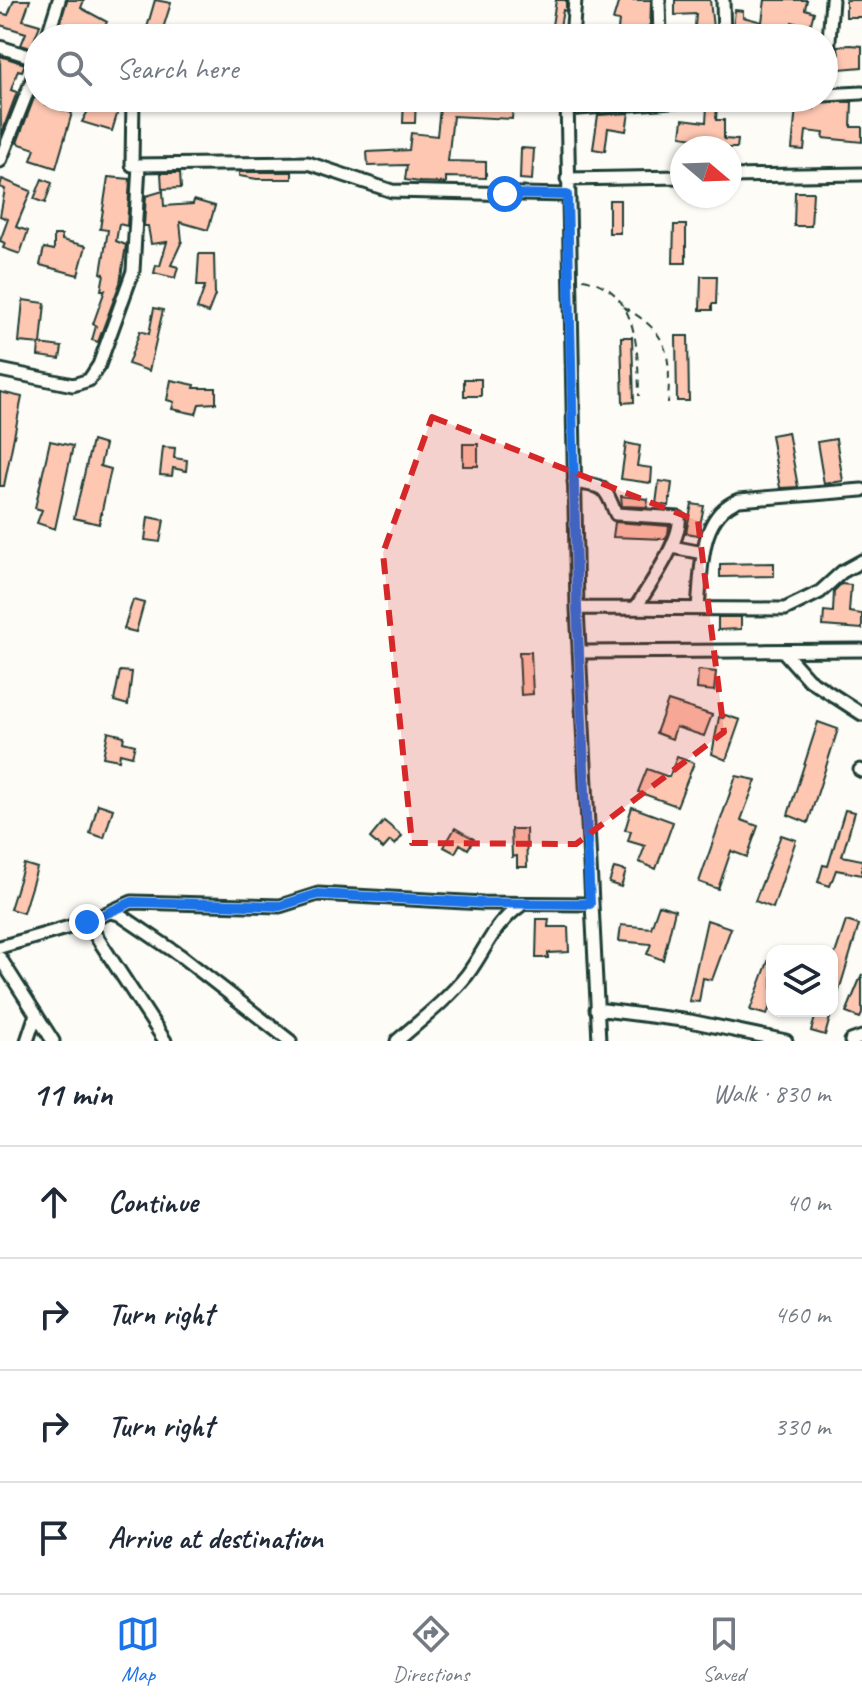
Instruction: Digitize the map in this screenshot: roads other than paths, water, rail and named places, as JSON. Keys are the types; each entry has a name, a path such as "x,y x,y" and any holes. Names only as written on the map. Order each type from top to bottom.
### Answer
{"street":[{"path":"51,24 59,0"},
{"path":"573,24 575,0"},
{"path":"659,0 660,24"},
{"path":"723,0 724,24"},
{"path":"830,24 832,0"},
{"path":"0,47 24,55"},
{"path":"838,94 862,93"},
{"path":"1,156 24,99"},
{"path":"133,112 131,163 139,165 308,163 392,191 567,195"},
{"path":"566,112 577,608 599,1041"},
{"path":"0,370 73,385 89,380 99,365 133,271 139,165"},
{"path":"742,176 862,174"},
{"path":"567,179 670,177"},
{"path":"574,482 600,486 609,492 616,514 679,518 678,534 672,547 636,607"},
{"path":"698,607 703,553 709,529 725,505 739,500 862,490"},
{"path":"672,547 703,553"},
{"path":"577,608 785,609 820,592 842,572 862,561"},
{"path":"579,652 862,650"},
{"path":"784,652 808,679 862,714"},
{"path":"0,947 87,922 132,902 280,906 318,894 521,904 590,904"},
{"path":"397,1041 454,989 478,958 494,928 521,904"},
{"path":"110,912 119,914 181,956 290,1041"},
{"path":"87,922 165,1041"},
{"path":"0,958 53,1041"},
{"path":"596,1009 690,1021 786,1041"},
{"path":"27,1041 36,1014"},
{"path":"851,1041 862,1037"}]}
